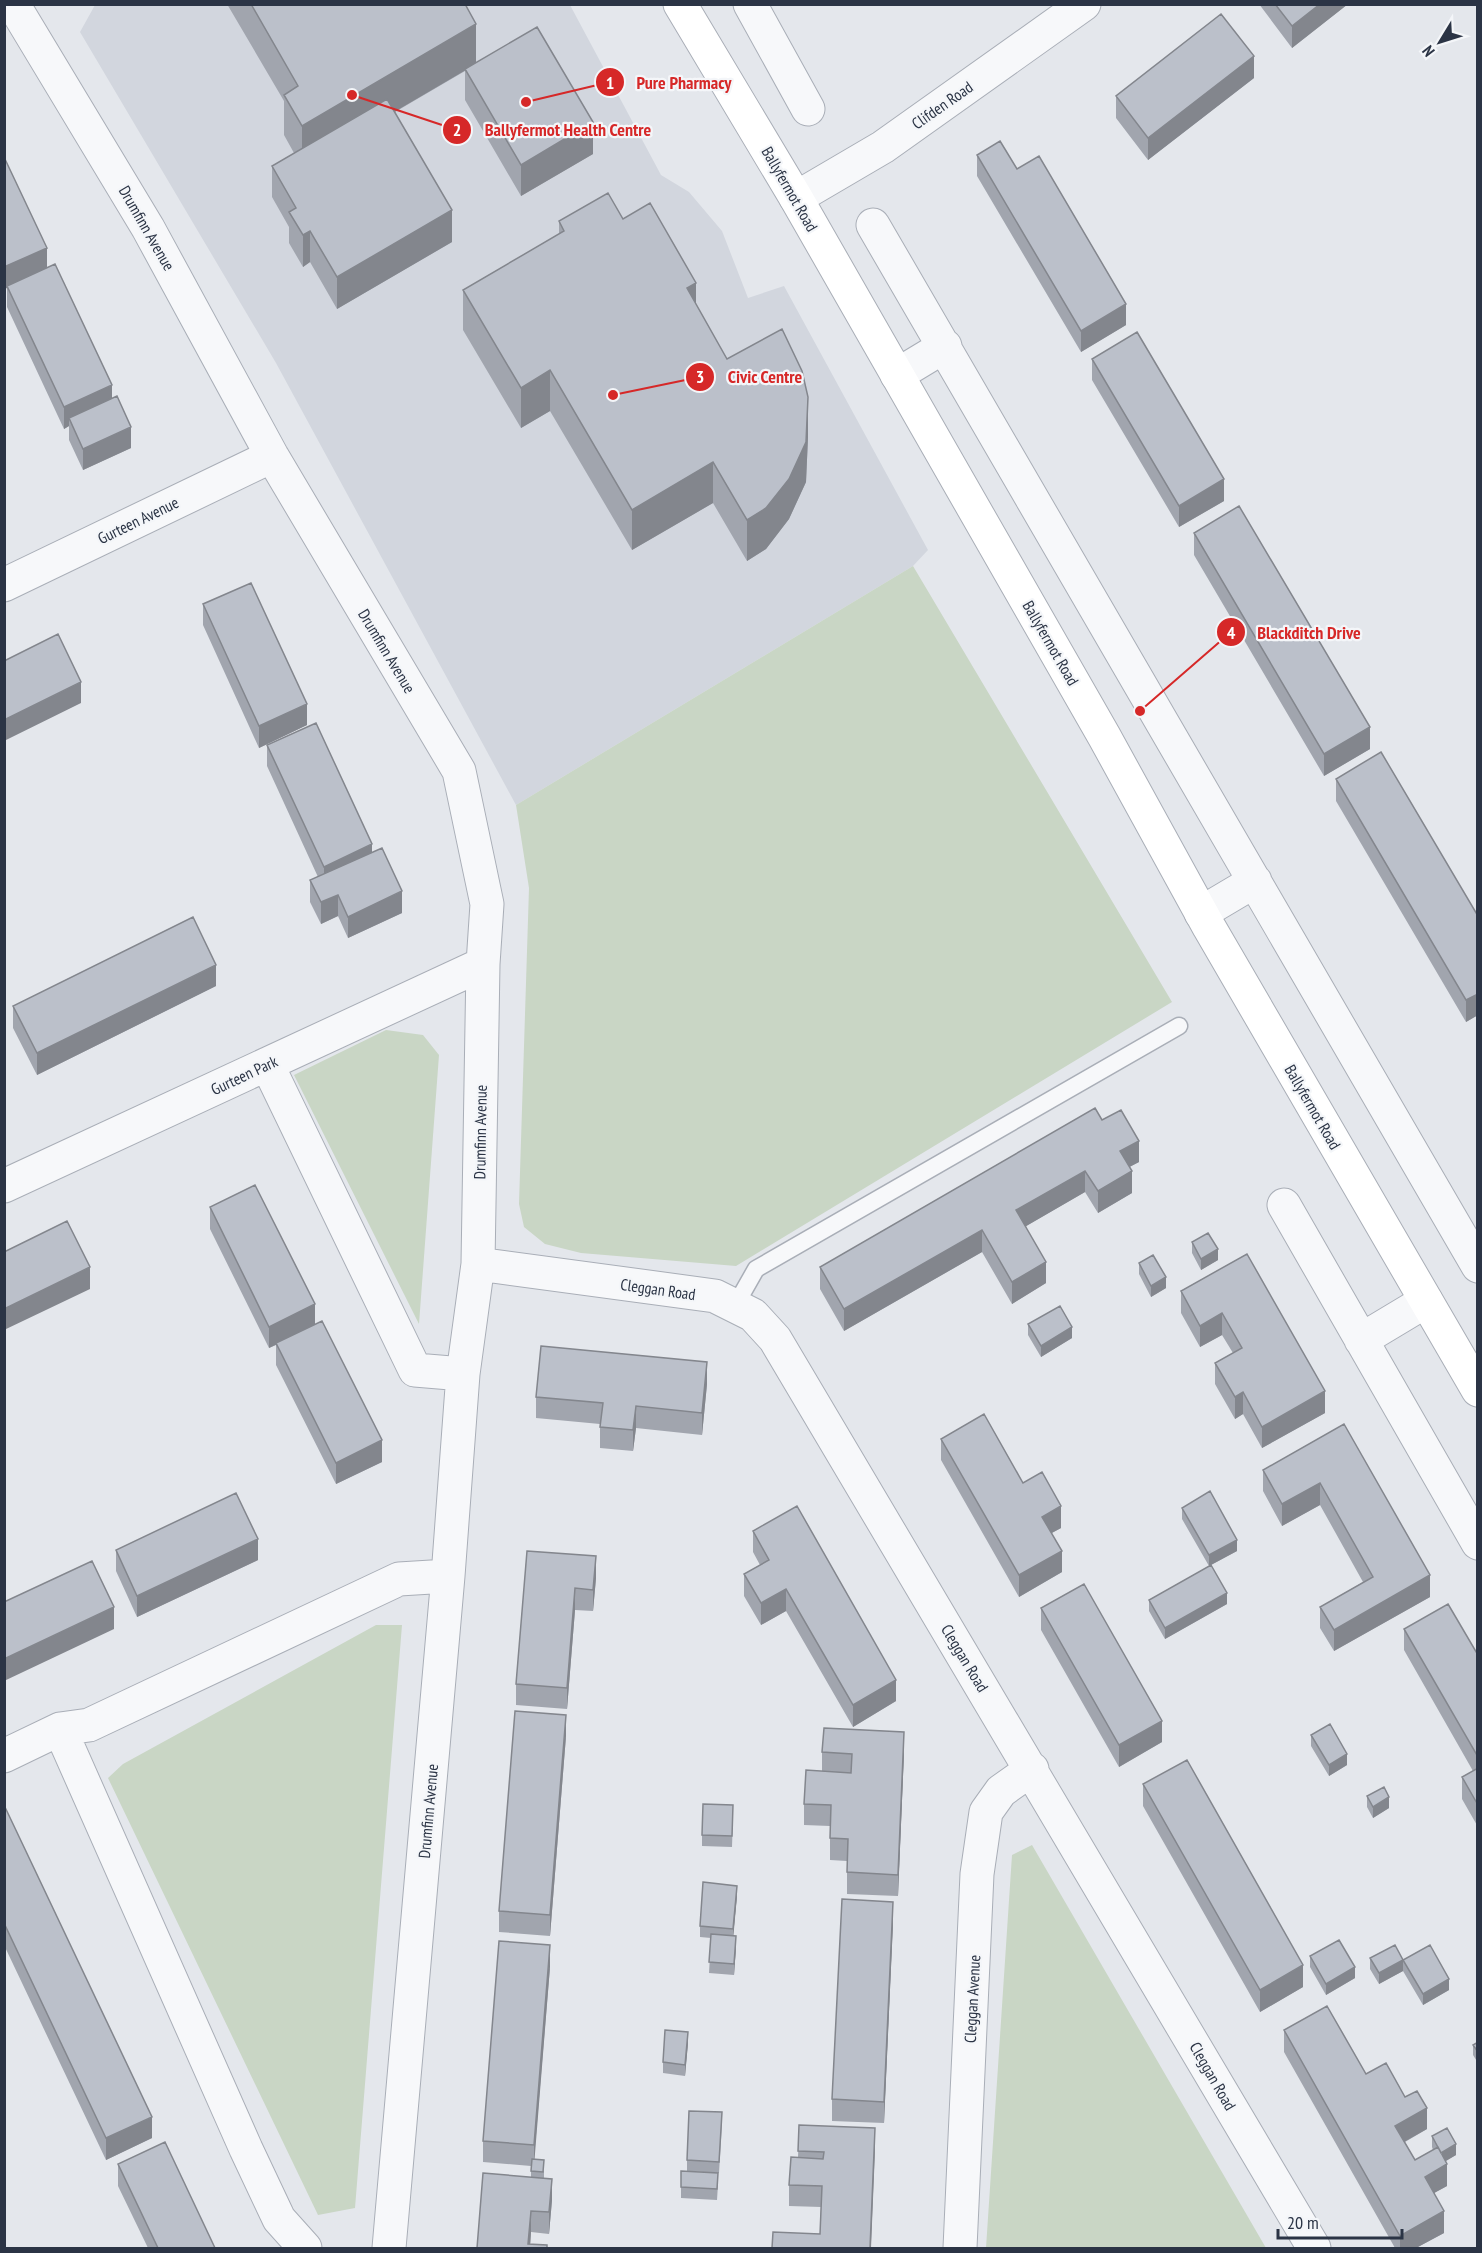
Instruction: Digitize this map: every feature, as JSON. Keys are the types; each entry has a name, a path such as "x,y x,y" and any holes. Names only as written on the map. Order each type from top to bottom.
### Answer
{"main road":[{"name":"Ballyfermot Road","path":"680,4 796,198 1104,736 1201,913 1478,1390"}],"street":[{"name":"Drumfinn Avenue","path":"13,4 148,228 272,456 459,771 487,904 483,964 478,1264 463,1374 448,1576 389,2248"},
{"path":"750,4 808,109"},
{"name":"Clifden Road","path":"796,198 882,147 1084,4"},
{"path":"873,225 1478,1266"},
{"path":"897,375 945,346"},
{"name":"Gurteen Avenue","path":"4,585 272,456"},
{"path":"1201,913 1255,881"},
{"name":"Gurteen Park","path":"4,1186 483,964"},
{"path":"267,1064 415,1370 463,1374"},
{"path":"1284,1205 1478,1543"},
{"name":"Cleggan Road","path":"478,1264 715,1296 753,1315 775,1339 1314,2248"},
{"path":"1361,1340 1426,1300"},
{"path":"4,1756 60,1729 88,1725 399,1579 448,1576"},
{"path":"60,1729 279,2219 306,2248"},
{"name":"Cleggan Avenue","path":"960,2248 977,1874 986,1812 1001,1791 1032,1769"}],"lane":[{"path":"735,1306 756,1269 1179,1026"}],"shaded area":[{"path":"95,5 570,5 661,175 689,192 722,231 748,298 784,286 928,550 913,566 516,805 276,363 80,32"}],"green space":[{"path":"913,566 1172,1002 736,1266 581,1253 545,1244 524,1227 519,1204 529,888 516,805"},
{"path":"386,1030 423,1035 439,1055 419,1324 294,1075"},
{"path":"376,1625 402,1625 355,2208 318,2215 108,1778 123,1764"},
{"path":"1032,1845 1266,2248 986,2248 1012,1855"}],"building":[{"path":"251,4 465,4 476,24 302,126 284,95 298,86"},
{"path":"1275,4 1320,4 1292,26"},
{"path":"1221,14 1254,56 1148,138 1116,96"},
{"path":"537,27 593,122 521,165 465,69"},
{"path":"387,99 452,210 337,277 310,231 303,235 289,212 296,208 272,166"},
{"path":"1000,141 1017,169 1039,156 1126,304 1081,331 977,155"},
{"path":"4,157 47,248 4,267"},
{"path":"608,193 623,219 650,203 696,283 687,288 727,359 782,329 802,371 808,397 806,442 789,479 766,508 747,520 713,462 632,510 550,370 521,388 463,290 564,231 559,221"},
{"path":"55,264 112,385 64,407 7,286"},
{"path":"1137,332 1224,479 1179,506 1092,359"},
{"path":"117,396 131,427 83,449 69,418"},
{"path":"1239,506 1370,727 1324,754 1194,533"},
{"path":"251,583 307,704 259,726 203,604"},
{"path":"58,634 81,682 4,720 4,661"},
{"path":"316,723 372,844 324,867 267,745"},
{"path":"1381,752 1478,916 1478,994 1466,1000 1336,779"},
{"path":"382,848 402,891 348,917 338,895 321,902 310,880"},
{"path":"193,917 216,965 37,1053 13,1006"},
{"path":"1095,1108 1102,1120 1121,1110 1139,1141 1120,1151 1132,1171 1098,1191 1085,1171 1016,1210 1046,1262 1012,1282 982,1230 844,1309 820,1267"},
{"path":"255,1185 315,1304 269,1327 210,1207"},
{"path":"67,1221 90,1267 4,1309 4,1252"},
{"path":"1208,1233 1218,1249 1201,1259 1192,1242"},
{"path":"1247,1254 1325,1391 1262,1427 1243,1392 1235,1397 1215,1363 1242,1348 1222,1313 1200,1326 1181,1291"},
{"path":"1153,1255 1166,1277 1151,1286 1139,1263"},
{"path":"1060,1306 1072,1327 1041,1346 1028,1324"},
{"path":"322,1321 382,1440 336,1463 276,1343"},
{"path":"541,1346 707,1362 702,1413 636,1406 633,1430 600,1427 603,1403 536,1397"},
{"path":"984,1414 1023,1483 1042,1472 1061,1506 1042,1517 1062,1551 1019,1575 941,1439"},
{"path":"1344,1424 1430,1575 1334,1630 1320,1607 1373,1577 1320,1483 1282,1504 1263,1470"},
{"path":"1210,1491 1237,1540 1209,1555 1182,1508"},
{"path":"236,1493 258,1539 137,1596 116,1550"},
{"path":"797,1506 896,1680 853,1705 786,1589 761,1603 744,1574 769,1560 753,1531"},
{"path":"527,1551 596,1556 593,1590 575,1588 567,1688 516,1684"},
{"path":"92,1561 114,1607 4,1659 4,1602"},
{"path":"1211,1565 1227,1593 1165,1628 1149,1600"},
{"path":"1084,1584 1162,1721 1119,1745 1041,1608"},
{"path":"1448,1604 1478,1655 1478,1757 1404,1629"},
{"path":"515,1711 566,1715 550,1915 499,1911"},
{"path":"1330,1724 1347,1754 1329,1765 1311,1735"},
{"path":"824,1728 904,1732 898,1875 847,1872 848,1839 830,1838 831,1805 804,1804 806,1770 851,1773 852,1754 822,1752"},
{"path":"1187,1760 1303,1965 1260,1990 1143,1784"},
{"path":"1478,1768 1478,1805 1462,1777"},
{"path":"1384,1787 1389,1797 1373,1807 1367,1796"},
{"path":"703,1804 733,1805 732,1836 702,1835"},
{"path":"4,1805 152,2117 106,2138 4,1923"},
{"path":"703,1882 737,1886 733,1929 700,1926"},
{"path":"842,1899 893,1902 884,2102 832,2099"},
{"path":"711,1934 736,1936 734,1964 709,1962"},
{"path":"1339,1940 1355,1967 1326,1984 1310,1956"},
{"path":"499,1941 550,1945 534,2145 483,2141"},
{"path":"1395,1945 1403,1960 1379,1973 1370,1958"},
{"path":"1430,1945 1449,1979 1423,1994 1403,1960"},
{"path":"1327,2006 1366,2074 1386,2063 1405,2097 1417,2091 1427,2108 1395,2126 1415,2160 1438,2147 1447,2164 1425,2177 1444,2211 1400,2236 1284,2030"},
{"path":"665,2030 688,2032 685,2065 663,2062"},
{"path":"1478,2042 1478,2052 1473,2045"},
{"path":"689,2111 722,2112 719,2162 687,2160"},
{"path":"799,2125 875,2128 870,2248 772,2248 773,2232 820,2234 822,2186 789,2185 791,2157 823,2159 824,2152 798,2151"},
{"path":"1447,2128 1456,2144 1441,2153 1432,2136"},
{"path":"165,2142 215,2248 158,2248 118,2164"},
{"path":"532,2159 544,2160 543,2172 531,2171"},
{"path":"681,2171 718,2173 717,2189 681,2187"},
{"path":"483,2173 552,2179 549,2212 531,2211 528,2244 547,2245 547,2248 477,2248"}],"place":[{"name":"Ballyfermot Health Centre","path":"352,95"},
{"name":"Pure Pharmacy","path":"526,102"},
{"name":"Civic Centre","path":"613,395"},
{"name":"Blackditch Drive","path":"1140,711"}]}
